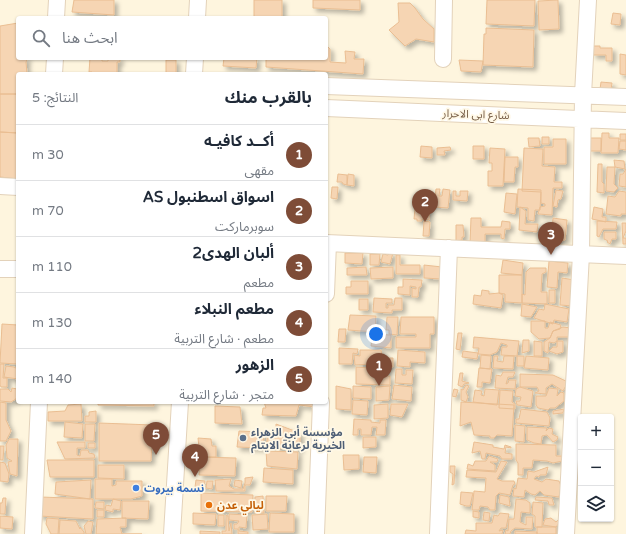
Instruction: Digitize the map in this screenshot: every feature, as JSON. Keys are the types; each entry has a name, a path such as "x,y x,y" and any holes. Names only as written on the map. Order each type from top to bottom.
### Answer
{"street":[{"path":"56,16 57,0"},
{"path":"197,16 198,0"},
{"path":"443,59 444,0"},
{"path":"566,534 581,254 582,119 588,0"},
{"path":"54,72 55,60"},
{"path":"194,72 195,60"},
{"name":"شارع ابی الاحرار","path":"328,86 626,97"},
{"name":"شارع ابی الاحرار","path":"328,108 626,121"},
{"path":"0,186 16,186"},
{"path":"328,243 626,256"},
{"path":"438,534 449,248"},
{"path":"0,269 16,269"},
{"path":"33,534 39,404"},
{"path":"172,534 180,404"},
{"path":"316,534 321,404"}],"building":[{"path":"74,0 114,0 114,15 72,12"},
{"path":"254,0 282,0 282,16 254,16"},
{"path":"313,0 360,0 360,10 313,8"},
{"path":"487,0 535,0 534,26 486,24"},
{"path":"558,0 559,29 539,30 538,1"},
{"path":"398,3 410,3 415,8 423,19 434,29 434,42 416,39 405,46 389,30 399,22"},
{"path":"613,13 621,14 620,25 611,24"},
{"path":"16,23 16,60 27,60 27,72 16,72 16,94 0,94 0,26"},
{"path":"486,28 534,30 533,67 483,65 484,34 486,34"},
{"path":"593,46 600,46 600,48 612,48 612,61 606,61 606,55 593,55"},
{"path":"328,47 330,49 330,62 346,63 345,51 355,52 354,59 364,59 363,74 266,67 266,60 328,60"},
{"path":"620,54 626,55 626,75 620,74"},
{"path":"90,60 120,60 120,62 117,62 117,72 89,72"},
{"path":"166,60 176,60 176,72 166,72"},
{"path":"224,60 257,60 256,68 223,66"},
{"path":"459,60 483,61 481,72 461,71"},
{"path":"601,82 612,83 611,90 600,89"},
{"path":"0,94 16,94 16,133 0,132"},
{"path":"0,132 16,133 16,179 0,177"},
{"path":"602,133 609,133 609,138 619,138 618,153 601,153"},
{"path":"620,134 626,134 626,140 620,140"},
{"path":"542,137 549,137 549,144 542,144"},
{"path":"528,138 539,138 540,146 529,147"},
{"path":"590,138 601,138 601,151 590,151"},
{"path":"553,139 566,139 566,164 544,164 544,147 553,147"},
{"path":"620,141 626,141 626,150 619,149"},
{"path":"421,146 432,147 432,158 420,157"},
{"path":"473,146 484,146 484,159 473,159"},
{"path":"450,147 451,150 444,151 445,155 437,155 437,148"},
{"path":"490,148 505,149 503,186 488,186 488,171 492,171 492,163 489,163"},
{"path":"524,148 543,149 542,166 555,167 554,182 562,182 562,188 553,188 552,215 538,214 540,207 545,206 545,204 541,203 541,192 522,191"},
{"path":"505,157 518,157 518,167 515,167 514,182 504,182"},
{"path":"614,160 624,161 625,169 615,167"},
{"path":"598,164 602,164 602,182 604,184 604,193 597,192"},
{"path":"607,167 615,167 614,184 618,188 614,192 606,191"},
{"path":"626,169 626,187 619,186 620,174 623,174"},
{"path":"338,174 347,175 347,185 343,184 342,182 337,182"},
{"path":"348,174 354,175 354,186 347,185"},
{"path":"332,187 338,187 337,199 331,198"},
{"path":"436,189 440,189 439,196 442,196 443,189 450,190 448,208 434,207"},
{"path":"518,189 541,190 540,210 535,210 534,221 528,220 528,208 517,207"},
{"path":"556,190 563,191 561,199 558,200 557,207 553,206"},
{"path":"453,191 456,191 456,196 460,196 460,191 468,191 467,201 453,200"},
{"path":"619,191 626,192 626,214 621,214 621,216 606,214 608,196 615,197"},
{"path":"506,193 517,194 515,214 504,212"},
{"path":"520,207 526,211 525,224 538,224 537,232 519,230"},
{"path":"594,207 603,209 602,217 606,217 606,222 592,219"},
{"path":"415,208 421,208 421,210 430,209 429,220 422,219 422,221 417,221 417,219 414,219"},
{"path":"471,218 481,218 481,227 501,227 502,221 510,222 510,229 505,229 504,239 501,238 501,234 485,234 485,243 470,243"},
{"path":"553,218 567,220 565,240 549,244 545,229 552,230"},
{"path":"424,221 430,222 429,236 423,236"},
{"path":"597,221 617,222 616,229 603,229 599,237 597,236"},
{"path":"622,223 626,223 626,231 623,238 626,238 626,244 623,244"},
{"path":"456,225 463,225 464,237 462,237 462,240 456,241"},
{"path":"604,232 616,232 616,239 612,239 610,244 604,239"},
{"path":"389,252 393,253 390,264 381,262 383,254 388,255"},
{"path":"345,253 363,253 362,264 345,263"},
{"path":"370,254 380,254 379,265 370,265"},
{"path":"396,255 400,255 400,265 420,265 420,274 396,274"},
{"path":"503,260 523,263 522,275 501,273"},
{"path":"549,261 568,263 567,273 558,272 557,288 547,287"},
{"path":"424,265 442,267 441,279 424,278"},
{"path":"366,267 367,275 347,275 347,268"},
{"path":"393,267 393,278 371,279 370,268"},
{"path":"530,268 546,268 546,272 542,274 541,292 547,292 547,304 522,303 522,294 525,295 526,272"},
{"path":"499,275 522,275 522,303 505,302 505,294 499,293"},
{"path":"562,278 575,280 573,306 560,305"},
{"path":"403,279 422,280 421,287 419,287 418,297 412,297 412,288 416,289 416,287 410,286 410,295 398,294 398,287 403,287"},
{"path":"351,281 368,281 368,294 346,294 346,287 351,287"},
{"path":"482,290 489,291 489,294 499,293 503,295 501,308 473,304 474,295 481,296"},
{"path":"549,290 555,290 555,303 549,303"},
{"path":"374,298 392,299 392,303 386,303 386,308 388,308 388,305 394,305 395,298 402,298 402,310 392,310 392,313 373,312"},
{"path":"359,299 368,299 368,310 359,310"},
{"path":"522,304 537,307 531,317 521,316"},
{"path":"545,304 569,309 567,322 554,320 553,324 534,318 539,309 544,310"},
{"path":"350,315 376,316 375,332 348,330"},
{"path":"387,317 398,317 397,335 389,334 389,330 386,330"},
{"path":"401,317 434,317 434,334 430,334 430,348 396,348 396,337 416,337 416,334 400,334"},
{"path":"531,321 545,321 545,328 548,328 550,322 561,325 560,329 553,331 550,338 539,339 531,332"},
{"path":"2,324 16,325 16,364 0,363"},
{"path":"563,327 571,328 571,337 557,337 557,341 554,343 549,342 548,353 544,351 544,342 550,338 553,331"},
{"path":"339,329 346,329 345,342 338,342"},
{"path":"458,333 462,333 460,350 456,349"},
{"path":"374,334 391,335 391,348 371,346"},
{"path":"474,337 519,341 517,356 501,355 502,347 507,347 507,345 501,343 497,352 490,355 478,354 479,348 473,348"},
{"path":"523,340 529,340 529,351 522,353"},
{"path":"534,341 542,342 542,356 534,356"},
{"path":"557,341 563,341 563,352 557,354 549,351 553,347 557,347"},
{"path":"339,348 358,349 357,354 353,353 352,364 339,364"},
{"path":"360,350 381,350 382,356 378,356 378,359 371,359 371,364 355,365 354,355 360,356"},
{"path":"398,350 425,352 425,363 410,362 410,367 397,366"},
{"path":"463,351 478,353 477,359 462,357"},
{"path":"481,355 491,356 490,369 480,368"},
{"path":"494,356 498,356 497,361 503,362 504,356 514,356 513,369 493,368"},
{"path":"517,356 524,356 524,366 517,366"},
{"path":"526,356 549,358 548,370 524,368"},
{"path":"380,358 393,358 393,367 381,367"},
{"path":"0,364 4,364 3,378 7,378 7,387 1,387 0,385"},
{"path":"6,366 16,368 16,379 4,377"},
{"path":"356,367 371,368 371,370 390,370 390,372 385,372 384,376 390,376 390,385 356,384"},
{"path":"479,368 492,369 490,383 482,382 482,387 477,387"},
{"path":"396,369 402,369 402,375 406,375 406,370 413,370 412,384 395,383"},
{"path":"503,372 515,372 513,377 508,377 506,384 509,380 516,380 515,389 495,388 496,375 501,376"},
{"path":"460,373 463,373 462,381 469,383 464,384 462,387 458,385"},
{"path":"520,374 553,375 568,382 563,391 552,384 546,388 546,394 535,393 539,391 537,387 520,387"},
{"path":"394,385 412,387 411,401 392,399"},
{"path":"466,385 469,386 466,392 468,397 466,402 461,400 461,389 463,390"},
{"path":"336,386 351,389 351,410 336,409"},
{"path":"353,386 371,387 371,399 353,398"},
{"path":"390,386 389,400 376,401 376,387"},
{"path":"520,387 533,391 531,407 517,405 516,401 520,401 521,397 515,396 516,389"},
{"path":"12,388 16,389 16,399 11,402 0,401 0,389 8,389 11,392"},
{"path":"549,388 558,389 557,396 561,392 564,393 564,401 555,408 550,408 548,410 538,408 536,405 536,396 546,396"},
{"path":"454,389 458,390 456,397 452,396"},
{"path":"485,389 499,390 497,405 473,402 475,390 482,391 481,395 484,396"},
{"path":"500,390 513,391 512,402 515,404 515,409 499,408"},
{"path":"353,400 368,401 367,415 352,414"},
{"path":"0,402 6,403 6,420 11,431 6,441 0,441"},
{"path":"461,402 514,405 512,436 497,435 494,438 490,438 490,436 474,435 471,422 460,426"},
{"path":"81,404 82,421 48,421 48,412 65,411 68,405"},
{"path":"154,404 154,406 98,405"},
{"path":"265,404 315,404 315,407 299,405 296,416 262,415 263,408 266,408"},
{"path":"388,404 388,418 374,419 374,405"},
{"path":"391,404 408,404 402,417 390,415"},
{"path":"215,406 240,407 242,424 215,423"},
{"path":"521,409 547,412 550,418 549,426 516,423 516,419 519,419"},
{"path":"564,409 563,413 553,414 553,411"},
{"path":"96,411 96,422 85,422 85,416 89,416 89,412"},
{"path":"354,419 371,420 371,422 380,423 380,420 386,420 385,435 376,435 377,427 372,427 371,435 361,435 361,429 358,429 358,435 353,435"},
{"path":"65,422 83,424 82,438 64,437"},
{"path":"99,423 153,425 151,461 99,461"},
{"path":"85,424 95,424 94,441 85,441"},
{"path":"276,424 300,433 300,449 266,448 268,433 276,433"},
{"path":"515,425 525,426 524,442 515,441"},
{"path":"527,427 547,428 546,431 549,428 553,429 552,434 558,437 557,440 553,442 547,435 542,436 541,444 527,440"},
{"path":"239,431 264,432 263,448 237,447"},
{"path":"363,437 376,437 376,447 363,448"},
{"path":"198,438 211,439 212,446 216,446 216,457 200,457"},
{"path":"9,439 18,439 17,476 10,474 8,462 12,461 7,458 6,445"},
{"path":"57,442 85,442 85,448 77,448 77,455 80,456 81,450 88,450 89,453 94,454 95,458 65,459"},
{"path":"474,442 493,445 493,447 504,449 505,445 511,447 506,447 505,453 512,454 512,459 502,459 500,456 486,453 485,459 482,459 480,451 472,453"},
{"path":"88,443 95,443 95,448 88,448"},
{"path":"516,444 556,445 556,456 568,456 567,460 553,463 533,460 532,468 523,468 523,475 518,475"},
{"path":"0,446 4,446 3,460 0,460"},
{"path":"266,451 298,452 297,469 267,466"},
{"path":"343,455 359,455 359,469 344,470"},
{"path":"489,456 498,459 497,462 490,462 495,465 495,471 467,469 468,464 473,466 475,461 486,461"},
{"path":"200,457 236,458 235,476 199,475"},
{"path":"364,457 377,457 376,473 363,472"},
{"path":"47,460 94,460 94,477 50,477"},
{"path":"501,461 507,462 497,479 502,481 514,481 515,484 513,485 510,495 499,493 496,496 495,510 490,510 488,507 480,506 479,510 472,510 474,491 485,492 486,478 466,477 467,470 496,472"},
{"path":"0,462 5,463 9,474 8,482 0,481"},
{"path":"98,465 124,465 124,479 98,478"},
{"path":"450,466 455,466 454,484 452,485 453,474 450,472"},
{"path":"548,467 546,475 540,475 539,477 536,476 534,479 542,482 546,479 559,481 561,486 559,497 544,495 540,491 535,495 525,490 524,497 513,496 518,478 527,479 528,471 534,472"},
{"path":"264,468 293,470 293,484 263,482"},
{"path":"253,477 250,485 245,485 245,491 216,491 215,480 231,479 229,486 234,489 243,489 245,478"},
{"path":"95,479 112,479 112,486 116,485 116,481 142,481 142,496 131,499 95,499"},
{"path":"91,480 90,499 55,494 56,482"},
{"path":"196,480 205,481 204,488 195,487"},
{"path":"235,480 242,481 241,488 234,486"},
{"path":"207,481 213,481 212,489 206,488"},
{"path":"461,492 473,493 470,506 460,504"},
{"path":"201,493 253,495 252,512 201,511"},
{"path":"500,495 509,497 510,506 499,503"},
{"path":"263,496 264,513 255,513 255,497"},
{"path":"266,496 287,496 286,511 266,511"},
{"path":"41,497 93,499 93,519 39,516"},
{"path":"536,497 552,498 554,505 549,505 548,501 535,500"},
{"path":"3,498 6,498 5,514 0,514 0,503 2,503"},
{"path":"113,499 121,501 120,510 113,509 113,512 105,510 106,505 111,506"},
{"path":"516,499 526,500 530,503 530,513 521,512 520,522 526,525 526,517 533,517 532,529 515,528 510,534 505,534 506,530 508,531 509,519 514,519"},
{"path":"122,501 149,501 148,519 122,518"},
{"path":"96,502 104,502 104,509 95,508"},
{"path":"533,502 543,503 542,527 535,527 535,516 532,514"},
{"path":"97,510 104,510 104,517 97,517"},
{"path":"473,511 479,512 479,518 473,517"},
{"path":"484,512 490,513 489,521 483,520"},
{"path":"193,513 216,514 215,525 193,524"},
{"path":"270,513 294,514 294,532 269,532"},
{"path":"500,513 509,514 506,528 501,528 499,531 503,530 502,534 465,534 466,530 476,531 476,523 492,523 494,515 498,516"},
{"path":"229,514 247,515 246,528 239,527 239,531 248,532 248,534 238,534 238,529 234,529 234,524 237,524 239,521 229,520"},
{"path":"267,514 268,529 253,530 252,515"},
{"path":"218,515 224,515 224,526 218,526"},
{"path":"226,515 228,516 229,531 231,523 232,534 222,534 222,531 226,531"},
{"path":"0,516 13,517 12,529 0,528"},
{"path":"47,518 59,519 58,534 51,534 46,524"},
{"path":"126,518 126,527 120,527 122,534 96,534 97,519"},
{"path":"551,518 556,522 558,520 560,522 556,527 543,525 545,519"},
{"path":"60,520 76,521 84,534 59,534"},
{"path":"88,521 93,522 91,534 86,534 84,526"},
{"path":"537,527 556,527 556,534 537,534"},
{"path":"200,531 220,532 220,534 200,534"},
{"path":"515,531 537,532 537,534 515,534"}],"place":[{"name":"اسواق اسطنبول AS","path":"425,222"},
{"name":"ألبان الهدى2","path":"551,255"},
{"name":"أكــد كافيـه","path":"379,386"},
{"name":"مؤسسة أبي الزهراء الخيرية لرعاية الايتام","path":"243,438"},
{"name":"الزهور","path":"156,455"},
{"name":"مطعم النبلاء","path":"195,477"},
{"name":"نسمة بيروت","path":"136,488"},
{"name":"ليالي عدن","path":"209,505"}]}
